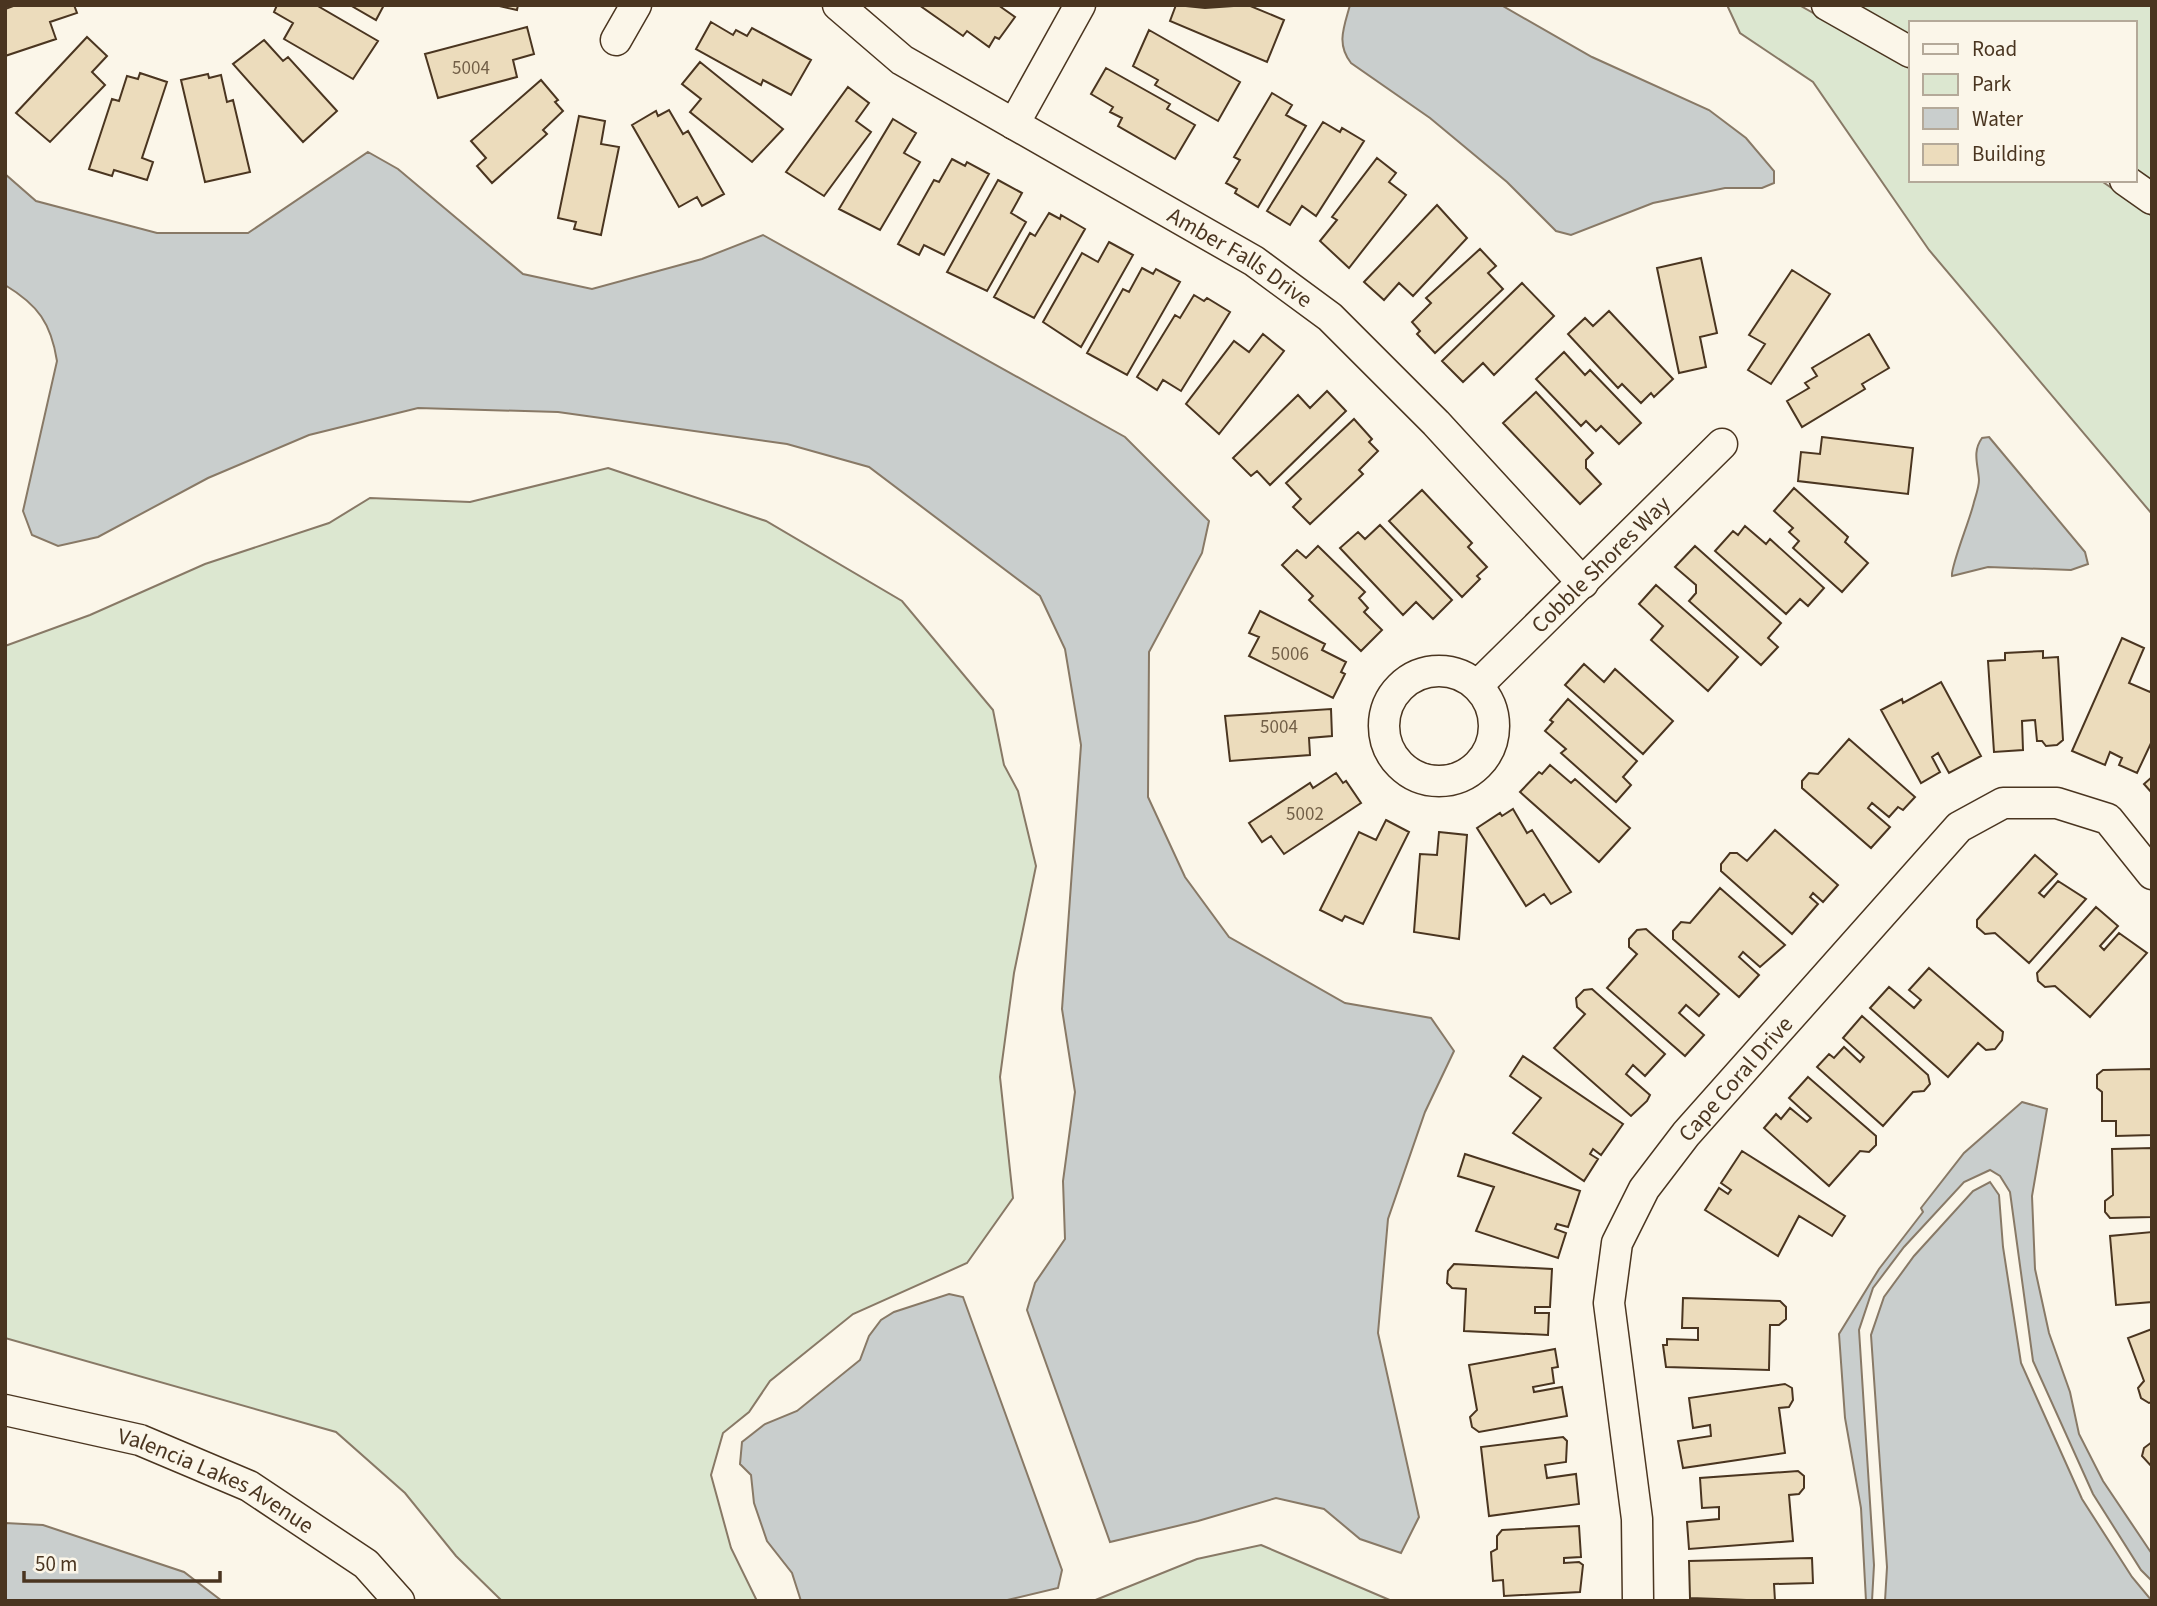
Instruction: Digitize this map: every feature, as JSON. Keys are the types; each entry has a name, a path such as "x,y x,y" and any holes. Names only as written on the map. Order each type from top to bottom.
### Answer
{"street":[{"path":"616,40 636,5"},
{"name":"Amber Falls Drive","path":"838,5 902,60 1254,261 1330,317 1436,423 1583,583"},
{"path":"1014,124 1080,5"},
{"path":"1827,5 1909,51"},
{"path":"2128,182 2152,199"},
{"name":"Cobble Shores Way","path":"1478,685 1722,444"},
{"name":"Cape Coral Drive","path":"1638,1601 1637,1519 1609,1303 1617,1243 1644,1189 1686,1134 1959,827 2003,803 2057,803 2108,820 2152,874"},
{"name":"Valencia Lakes Avenue","path":"5,1410 141,1440 249,1486 366,1564 399,1601"}],"green space":[{"path":"1727,5 1799,5 1909,67 1909,182 2103,182 2152,216 2152,514 1929,250 1813,82 1740,33"},
{"path":"1855,5 2152,5 2152,182 2136,171 2136,21 1909,21 1909,36"},
{"path":"608,468 766,521 902,601 993,710 1004,765 1018,791 1036,866 1014,973 1000,1077 1013,1198 967,1263 853,1314 770,1381 749,1412 723,1433 711,1475 731,1548 757,1601 502,1601 456,1556 405,1493 336,1432 5,1338 5,646 90,615 205,564 329,523 370,498 470,502"},
{"path":"1261,1545 1392,1601 1093,1601 1197,1559"}],"water":[{"path":"1350,5 1501,5 1592,57 1709,110 1746,138 1774,171 1774,183 1762,188 1725,188 1653,203 1571,235 1556,231 1507,182 1430,118 1351,63 1346,56 1343,42"},
{"path":"368,152 398,169 523,274 592,289 702,259 763,235 1125,437 1209,521 1202,553 1149,652 1148,797 1185,877 1229,937 1345,1003 1431,1018 1454,1051 1425,1112 1388,1219 1378,1333 1419,1517 1401,1553 1360,1539 1324,1509 1276,1498 1198,1521 1110,1542 1027,1310 1035,1283 1065,1239 1063,1181 1075,1092 1062,1009 1081,745 1065,649 1040,596 869,467 787,444 558,412 418,408 309,435 208,478 98,537 58,546 32,535 23,511 57,361 51,336 41,316 26,300 5,285 5,174 36,201 157,233 248,233"},
{"path":"1989,437 2085,552 2088,564 2071,570 1988,567 1952,576 1979,485 1977,448 1982,438"},
{"path":"2022,1102 2047,1109 2032,1196 2035,1269 2049,1333 2070,1392 2079,1434 2103,1481 2152,1554 2152,1581 2141,1570 2093,1494 2033,1361 2010,1192 2000,1176 1990,1170 1964,1182 1904,1247 1873,1288 1859,1330 1874,1565 1872,1601 1866,1601 1861,1508 1845,1418 1839,1334 1879,1269 1923,1212 1921,1208 1964,1153"},
{"path":"1990,1182 1999,1195 2003,1247 2021,1363 2082,1499 2132,1577 2152,1601 1885,1601 1887,1567 1871,1335 1884,1297 1914,1256 1973,1191"},
{"path":"949,1294 963,1297 1062,1570 1058,1588 1003,1601 801,1601 792,1573 767,1541 754,1503 751,1475 740,1464 742,1442 765,1424 797,1411 860,1360 869,1336 881,1320 894,1312"},
{"path":"5,1523 43,1525 184,1572 222,1601 5,1601"}],"building":[{"path":"16,5 74,5 77,13 50,22 56,39 5,56 5,9"},
{"path":"277,5 316,5 378,41 353,79 284,39 293,23 274,12"},
{"path":"350,5 384,5 376,20"},
{"path":"495,5 518,5 517,10"},
{"path":"919,5 998,5 1015,17 999,39 995,37 989,47 967,31 963,36"},
{"path":"1176,5 1205,8 1248,5 1284,20 1267,62 1170,21"},
{"path":"711,22 733,35 736,30 747,36 752,28 811,60 791,95 763,80 761,85 696,49"},
{"path":"527,27 534,54 513,60 517,77 438,98 425,54"},
{"path":"1149,30 1240,82 1218,121 1155,85 1158,80 1133,66"},
{"path":"87,37 107,56 92,72 105,85 50,142 16,113"},
{"path":"264,40 283,61 288,57 337,111 303,142 233,64"},
{"path":"700,62 783,129 752,162 690,112 701,99 682,84"},
{"path":"1106,68 1170,104 1167,109 1195,125 1175,159 1118,126 1122,118 1110,112 1113,107 1091,94"},
{"path":"140,73 167,82 142,158 153,162 147,180 114,170 112,176 89,169 112,99 119,101 127,76 138,79"},
{"path":"208,74 209,78 221,75 227,102 233,100 250,172 205,182 181,80"},
{"path":"541,80 558,100 555,102 563,111 543,130 547,134 492,183 477,166 486,158 471,141"},
{"path":"848,87 869,103 856,121 871,132 824,196 786,172"},
{"path":"1272,93 1292,105 1286,115 1306,126 1258,207 1235,193 1237,189 1226,183 1240,160 1234,157"},
{"path":"669,110 683,134 688,131 724,194 702,206 697,197 679,207 632,125 656,111 658,116"},
{"path":"579,116 605,121 601,144 619,147 601,235 574,229 576,222 558,218"},
{"path":"893,119 916,133 904,153 920,162 880,230 839,209"},
{"path":"1323,122 1340,132 1342,128 1364,141 1316,216 1302,206 1290,225 1267,211"},
{"path":"1377,158 1396,173 1389,182 1406,195 1349,268 1320,241 1337,220 1332,217"},
{"path":"952,159 965,166 967,162 989,174 944,255 924,245 919,255 898,244 934,180 939,182"},
{"path":"998,180 1022,193 1011,213 1026,222 987,291 947,272"},
{"path":"1437,205 1467,238 1413,296 1399,283 1384,300 1364,282"},
{"path":"1049,213 1060,219 1061,215 1085,229 1034,318 994,297 1030,233 1035,236"},
{"path":"1109,242 1133,255 1081,347 1043,322 1082,253 1098,262"},
{"path":"1480,249 1496,266 1488,273 1503,289 1435,353 1417,334 1420,331 1412,322 1431,303 1426,298"},
{"path":"1701,258 1717,333 1700,337 1706,367 1679,373 1657,268"},
{"path":"1142,268 1153,274 1156,269 1180,282 1127,375 1087,353 1123,289 1129,292"},
{"path":"1792,270 1830,294 1771,384 1748,370 1765,344 1749,335"},
{"path":"1522,283 1554,316 1494,375 1483,363 1463,382 1442,361"},
{"path":"1194,295 1204,301 1207,298 1230,312 1181,391 1163,380 1157,390 1137,377 1175,315 1180,318"},
{"path":"1609,311 1673,379 1654,397 1651,393 1641,403 1622,384 1618,388 1568,334 1585,318 1593,326"},
{"path":"1263,334 1284,351 1219,434 1186,404 1234,341 1249,352"},
{"path":"1869,334 1889,368 1862,384 1865,389 1802,427 1787,401 1809,388 1805,383 1817,376 1812,368"},
{"path":"1564,352 1585,375 1590,370 1641,423 1619,444 1601,426 1596,431 1586,421 1581,426 1536,379"},
{"path":"1327,391 1346,411 1270,485 1257,471 1251,476 1233,458 1298,395 1310,408"},
{"path":"1536,392 1593,453 1586,460 1586,468 1601,484 1580,504 1503,423"},
{"path":"1354,419 1372,439 1369,442 1378,451 1359,470 1363,474 1310,524 1293,507 1301,499 1286,483"},
{"path":"1822,437 1913,448 1908,494 1798,481 1801,452 1820,454"},
{"path":"1794,488 1848,537 1845,542 1868,563 1842,592 1793,548 1799,541 1789,532 1793,528 1774,511"},
{"path":"1422,490 1472,543 1468,547 1487,567 1477,576 1480,579 1462,597 1389,521"},
{"path":"1380,525 1452,600 1433,619 1416,602 1403,615 1340,548 1358,532 1365,539"},
{"path":"1745,526 1766,544 1770,539 1824,588 1808,606 1800,599 1786,614 1715,551 1733,531 1738,535"},
{"path":"1318,546 1365,592 1359,598 1368,608 1364,612 1382,630 1361,651 1309,600 1313,596 1282,565 1297,550 1306,558"},
{"path":"1695,546 1781,623 1768,638 1778,647 1761,665 1689,601 1696,593 1696,585 1675,567"},
{"path":"1656,585 1738,657 1708,691 1651,640 1663,626 1639,604"},
{"path":"1260,611 1325,644 1322,650 1346,662 1341,672 1345,674 1333,698 1249,656 1259,637 1249,633"},
{"path":"2122,638 2144,648 2129,683 2150,692 2152,689 2152,741 2137,773 2119,765 2122,758 2110,752 2105,765 2072,751"},
{"path":"2043,651 2043,658 2058,657 2063,740 2057,745 2046,746 2042,741 2037,741 2035,720 2022,721 2023,750 1994,752 1988,661 2005,660 2005,653"},
{"path":"1584,664 1604,682 1615,669 1673,721 1643,754 1565,685"},
{"path":"1941,682 1981,756 1949,773 1938,753 1932,757 1940,772 1921,783 1881,710 1902,699 1903,703"},
{"path":"1568,699 1637,761 1623,777 1631,785 1616,802 1561,753 1566,749 1545,731 1553,722 1550,720"},
{"path":"1331,709 1332,736 1309,738 1310,755 1230,761 1225,716"},
{"path":"1849,739 1915,797 1903,810 1898,807 1889,817 1872,803 1868,808 1890,827 1871,848 1802,788 1802,781 1809,773 1818,774"},
{"path":"1550,765 1571,783 1575,779 1630,828 1599,862 1520,792 1539,772 1542,774"},
{"path":"1336,773 1343,783 1346,781 1361,803 1284,854 1271,836 1262,842 1249,823 1310,783 1313,788"},
{"path":"2152,777 2152,793 2144,784"},
{"path":"1513,809 1527,833 1532,830 1571,892 1551,904 1544,894 1526,906 1477,828 1500,813 1502,816"},
{"path":"1386,820 1409,832 1363,924 1345,916 1342,921 1320,910 1359,832 1376,840"},
{"path":"1775,830 1838,885 1823,902 1813,893 1810,897 1818,904 1792,934 1721,871 1721,864 1730,853 1737,853 1747,861"},
{"path":"1439,832 1467,835 1459,939 1414,932 1420,854 1437,855"},
{"path":"2035,855 2057,874 2039,893 2044,897 2058,881 2086,899 2029,963 1995,933 1985,934 1977,927 1977,920"},
{"path":"1720,888 1785,945 1760,967 1743,952 1739,957 1759,975 1739,997 1673,939 1673,931 1681,922 1690,923"},
{"path":"2096,907 2118,926 2100,946 2104,950 2119,933 2147,953 2090,1017 2055,986 2045,987 2038,981 2037,973"},
{"path":"1646,929 1719,994 1699,1016 1686,1005 1679,1013 1704,1035 1685,1056 1607,988 1637,954 1629,947 1629,939 1637,930"},
{"path":"1929,968 2003,1032 2002,1040 1995,1049 1986,1050 1978,1043 1948,1077 1870,1008 1889,987 1914,1008 1921,1000 1909,990"},
{"path":"1592,989 1665,1054 1645,1076 1633,1065 1626,1074 1650,1095 1631,1116 1554,1048 1585,1014 1577,1007 1576,998 1584,990"},
{"path":"1862,1016 1928,1075 1930,1084 1924,1091 1913,1092 1883,1126 1817,1067 1829,1054 1834,1058 1844,1047 1860,1062 1864,1057 1843,1038"},
{"path":"1523,1056 1623,1124 1601,1155 1593,1149 1590,1154 1598,1159 1584,1181 1513,1133 1541,1098 1510,1076"},
{"path":"2152,1069 2152,1135 2116,1136 2116,1121 2102,1121 2102,1092 2097,1088 2097,1075 2103,1070"},
{"path":"1808,1077 1876,1136 1876,1145 1869,1152 1860,1151 1829,1186 1764,1128 1776,1114 1781,1119 1790,1108 1807,1122 1811,1118 1789,1098"},
{"path":"2152,1148 2152,1217 2110,1218 2105,1212 2105,1201 2113,1195 2112,1149"},
{"path":"1742,1151 1845,1216 1832,1236 1799,1216 1778,1256 1705,1210 1719,1188 1728,1194 1731,1190 1721,1183"},
{"path":"1465,1154 1580,1191 1568,1227 1557,1224 1555,1229 1566,1233 1558,1258 1476,1231 1494,1187 1458,1176"},
{"path":"2152,1232 2152,1302 2116,1305 2110,1236"},
{"path":"1454,1264 1552,1269 1550,1307 1535,1307 1535,1313 1549,1313 1548,1335 1464,1331 1466,1289 1452,1288 1447,1283 1448,1271"},
{"path":"1683,1298 1780,1301 1786,1307 1786,1319 1779,1325 1770,1325 1769,1370 1666,1367 1663,1345 1667,1345 1667,1339 1698,1340 1698,1328 1682,1328"},
{"path":"2152,1329 2152,1402 2149,1403 2141,1398 2138,1388 2144,1381 2128,1338"},
{"path":"1555,1349 1558,1367 1552,1368 1554,1383 1533,1387 1534,1392 1562,1387 1567,1416 1479,1432 1472,1427 1470,1417 1477,1410 1469,1365"},
{"path":"1785,1384 1792,1388 1793,1400 1789,1407 1779,1408 1785,1453 1683,1468 1678,1441 1711,1436 1710,1425 1693,1428 1689,1398"},
{"path":"1563,1437 1567,1441 1566,1462 1545,1465 1547,1478 1576,1474 1579,1504 1489,1516 1481,1447"},
{"path":"2152,1442 2152,1467 2142,1456 2144,1448"},
{"path":"1798,1471 1804,1476 1804,1488 1799,1494 1789,1495 1793,1541 1689,1549 1687,1522 1719,1519 1719,1507 1702,1508 1700,1478"},
{"path":"1579,1526 1581,1557 1564,1558 1564,1563 1579,1562 1583,1565 1580,1592 1504,1596 1503,1580 1493,1581 1491,1552 1497,1549 1497,1536 1502,1530"},
{"path":"1812,1558 1813,1583 1774,1584 1775,1601 1690,1598 1689,1561"}]}
